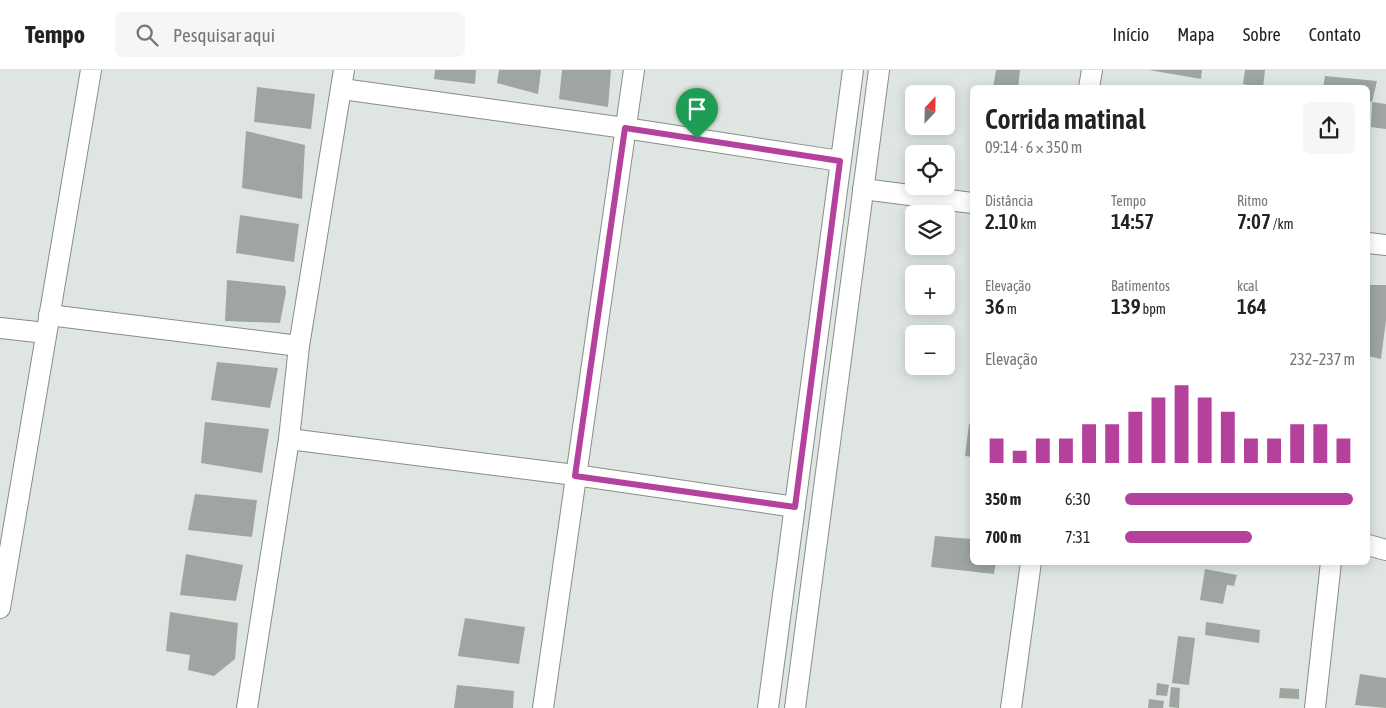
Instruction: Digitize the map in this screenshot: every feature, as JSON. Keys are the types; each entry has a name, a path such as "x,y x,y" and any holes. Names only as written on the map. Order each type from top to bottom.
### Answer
{"street":[{"path":"0,608 91,70"},
{"path":"543,708 634,70"},
{"path":"768,708 853,70"},
{"path":"795,708 879,70"},
{"path":"1090,85 1092,70"},
{"path":"247,708 288,439 299,346 343,79 625,128 840,161"},
{"path":"863,189 970,202"},
{"path":"1370,243 1386,245"},
{"path":"0,328 47,324 299,346"},
{"path":"288,439 795,507"},
{"path":"1370,546 1386,550"},
{"path":"1011,708 1031,565"},
{"path":"1315,708 1331,565"}],"building":[{"path":"435,70 476,70 475,84 434,79"},
{"path":"499,70 541,70 538,94 497,83"},
{"path":"562,70 611,70 608,107 559,99"},
{"path":"996,70 1020,70 1018,85 994,85"},
{"path":"1149,70 1202,70 1201,79"},
{"path":"1245,70 1265,70 1263,85 1243,84"},
{"path":"1325,76 1377,81 1372,102 1370,102 1370,85 1324,85"},
{"path":"257,87 315,94 311,129 254,122"},
{"path":"1372,102 1386,104 1386,129 1371,127"},
{"path":"246,131 305,145 302,199 242,188"},
{"path":"240,215 299,224 294,262 236,253"},
{"path":"227,280 285,286 286,292 280,323 225,321"},
{"path":"1370,285 1386,285 1386,320 1381,359 1370,356"},
{"path":"217,362 278,368 270,408 211,400"},
{"path":"205,422 269,429 262,473 201,463"},
{"path":"970,424 970,457 965,456"},
{"path":"195,494 257,500 252,537 188,530"},
{"path":"935,536 970,539 970,565 996,565 994,574 931,567"},
{"path":"186,554 243,565 236,601 180,595"},
{"path":"1205,569 1237,575 1234,586 1227,585 1223,604 1200,600"},
{"path":"170,612 238,623 235,659 214,676 188,670 190,655 166,651"},
{"path":"465,618 525,627 519,664 458,656"},
{"path":"1206,622 1260,630 1259,643 1205,635"},
{"path":"1178,636 1195,638 1189,685 1172,683"},
{"path":"1360,674 1386,678 1386,708 1355,705"},
{"path":"1157,683 1169,685 1167,696 1156,695"},
{"path":"457,685 514,691 513,708 454,708"},
{"path":"1171,687 1180,688 1179,708 1169,707"},
{"path":"1280,688 1299,689 1299,699 1279,698"},
{"path":"1149,699 1164,701 1163,708 1148,708"}],"route":[{"path":"625,128 697,139 840,161 795,507 575,476 625,128"}]}
